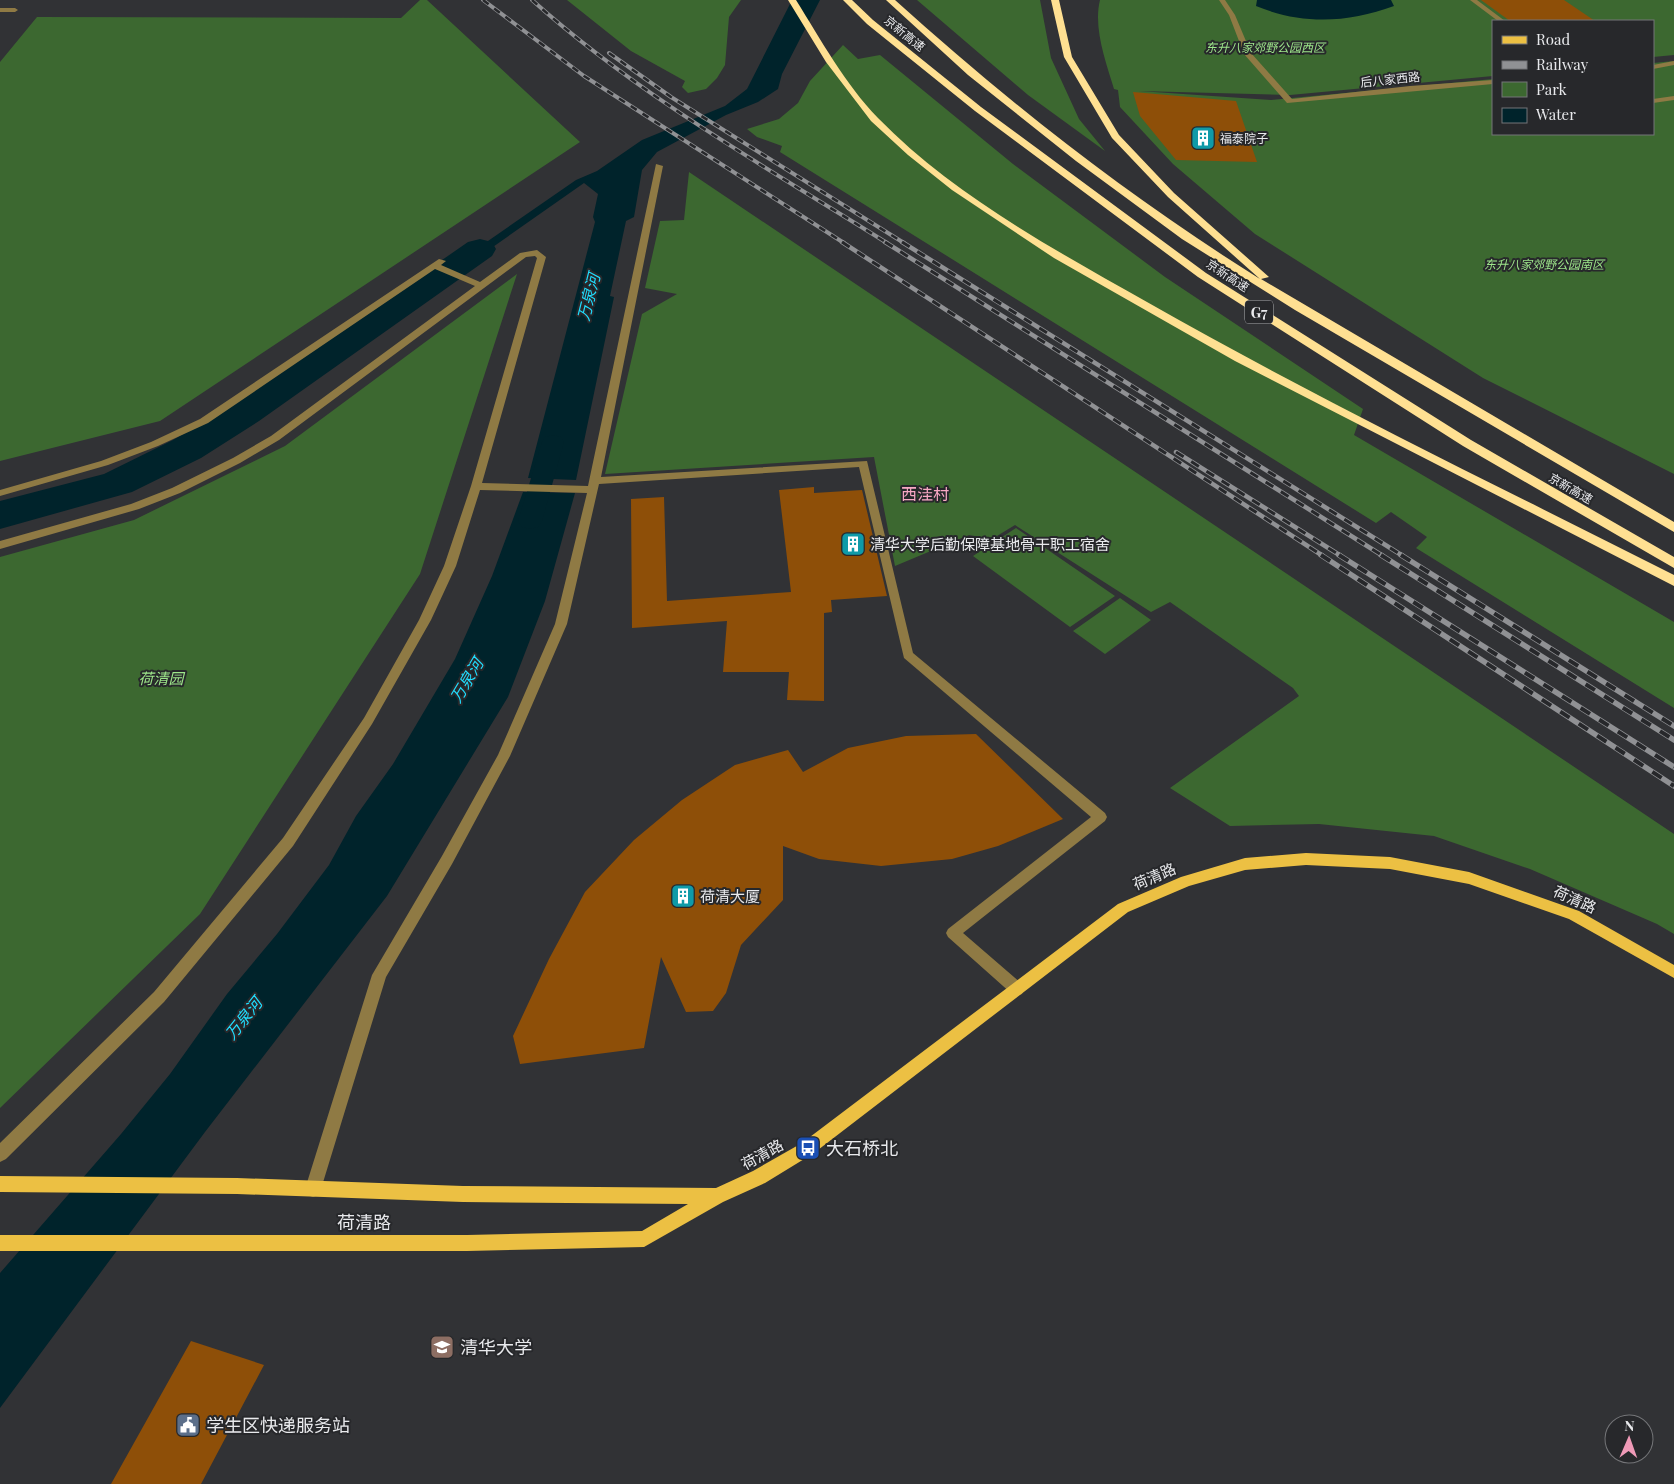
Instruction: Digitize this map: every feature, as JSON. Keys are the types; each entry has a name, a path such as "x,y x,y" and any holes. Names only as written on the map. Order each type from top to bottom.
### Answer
{"highway":[{"path":"792,0 830,62 870,114 911,153 956,188 1058,256 1239,359 1674,581"},
{"name":"京新高速","path":"846,0 870,22 978,109 1202,275 1467,443 1674,563"},
{"name":"京新高速","path":"890,0 970,73 1079,159 1186,237 1299,308 1674,528"},
{"path":"1055,0 1068,57 1115,136 1171,195 1299,308"},
{"path":"1061,23 1065,8"}],"main road":[{"name":"荷清路","path":"0,1243 467,1243 644,1239 717,1196 759,1177 808,1148 1123,908 1186,881 1245,864 1306,859 1390,862 1469,878 1574,915 1674,972"},
{"name":"荷清路","path":"3,1184 237,1186 463,1194 717,1196"}],"street":[{"name":"后八家西路","path":"1222,0 1232,15 1248,54 1290,101 1410,88 1492,82"},
{"path":"1473,0 1501,20"},
{"path":"0,10 15,10"},
{"path":"1654,67 1674,64"},
{"path":"1654,101 1674,98"},
{"path":"313,1189 379,975 447,860 504,756 560,624 594,485 659,166"},
{"path":"0,545 114,513 161,496 241,458 275,438 523,255 537,253 542,257 476,486 450,566 425,620 368,720 288,842 159,996 0,1154"},
{"path":"0,493 122,458 162,443 204,421 439,265 481,286"},
{"path":"476,486 594,485 863,464 908,654 1100,817 954,933 1016,989"}],"green space":[{"path":"420,0 427,0 580,142 160,421 0,461 0,62 37,17 401,18"},
{"path":"567,0 741,0 729,17 725,65 717,78 706,89 688,93 682,87 685,81 631,51"},
{"path":"917,0 1040,0 1051,58 1079,119 1105,151 1028,95"},
{"name":"东升八家郊野公园南区","path":"1100,0 1674,0 1674,55 1654,57 1654,20 1492,20 1492,76 1290,95 1139,91 1271,100 1492,79 1492,135 1654,135 1654,63 1674,61 1674,474 1483,378 1255,234 1173,164 1120,107 1118,90 1114,89 1101,45 1098,11"},
{"path":"843,45 858,59 880,55 1013,164 1165,277 1363,409 1354,435 1674,622 1674,708 1416,548 1427,537 1391,512 1376,523 780,152 782,146 757,137 747,129 779,119 798,103 810,81"},
{"path":"689,172 1674,834 1674,934 1657,924 1530,869 1434,836 1319,824 1230,826 1170,788 1299,696 1293,688 1170,602 1151,612 1015,525 992,539 969,535 895,566 874,457 605,474 642,314 677,294 645,288 660,221 684,220"},
{"name":"荷清园","path":"517,274 420,574 200,914 0,1108 0,557 134,520 285,446"},
{"path":"1016,528 1115,596 1070,627 973,556"},
{"path":"1120,598 1151,620 1105,654 1073,631"}],"water":[{"path":"792,0 820,0 782,74 778,89 758,102 726,115 657,152 642,170 634,217 626,221 610,296 614,297 576,480 528,478 595,222 593,217 598,194 584,183 433,289 423,286 576,180 597,171 642,140 725,106 747,89"},
{"path":"1257,0 1391,0 1394,6 1360,16 1325,20 1308,19 1273,12 1256,6"},
{"path":"523,492 575,493 545,601 508,697 387,896 205,1132 0,1408 0,1273 121,1134 170,1074 227,994 277,934 329,865 356,816 393,764 455,659 492,576"}],"building":[{"path":"1481,0 1564,0 1594,20 1509,20"},
{"name":"福泰院子","path":"1133,92 1236,101 1257,162 1176,160 1140,116"},
{"path":"814,487 814,493 862,490 887,596 831,600 832,612 824,613 824,701 787,700 789,672 723,672 727,621 632,628 631,499 664,497 667,601 791,592 779,490"},
{"name":"荷清大厦","path":"976,734 1063,819 998,846 952,859 881,866 819,859 783,846 783,900 741,945 726,993 713,1011 686,1012 661,957 644,1048 520,1064 513,1036 549,959 585,892 634,840 682,800 735,765 788,750 803,772 848,748 906,736"},
{"name":"学生区快递服务站","path":"191,1341 264,1365 201,1484 111,1484"}],"waterway":[{"path":"0,515 118,483 187,449 246,413 480,249"},
{"name":"万泉河","path":"530,521 553,442"}],"railway":[{"path":"483,0 584,76 844,243"},
{"path":"532,0 573,35 659,99 887,243"},
{"path":"609,53 671,97 904,243"},
{"path":"842,242 1323,556"},
{"path":"885,242 1383,556"},
{"path":"902,242 1403,556"},
{"path":"1176,452 1341,556"},
{"path":"1321,555 1674,786"},
{"path":"1339,555 1674,767"},
{"path":"1381,555 1674,740"},
{"path":"1401,555 1674,726"}],"place":[{"name":"福泰院子","path":"1203,138"},
{"name":"清华大学后勤保障基地骨干职工宿舍","path":"853,544"},
{"name":"荷清大厦","path":"683,896"},
{"name":"大石桥北","path":"808,1148"},
{"name":"清华大学","path":"442,1347"},
{"name":"学生区快递服务站","path":"188,1425"}],"district":[{"name":"西洼村","path":"925,493"}],"park label":[{"name":"东升八家郊野公园西区","path":"1265,47"}]}
